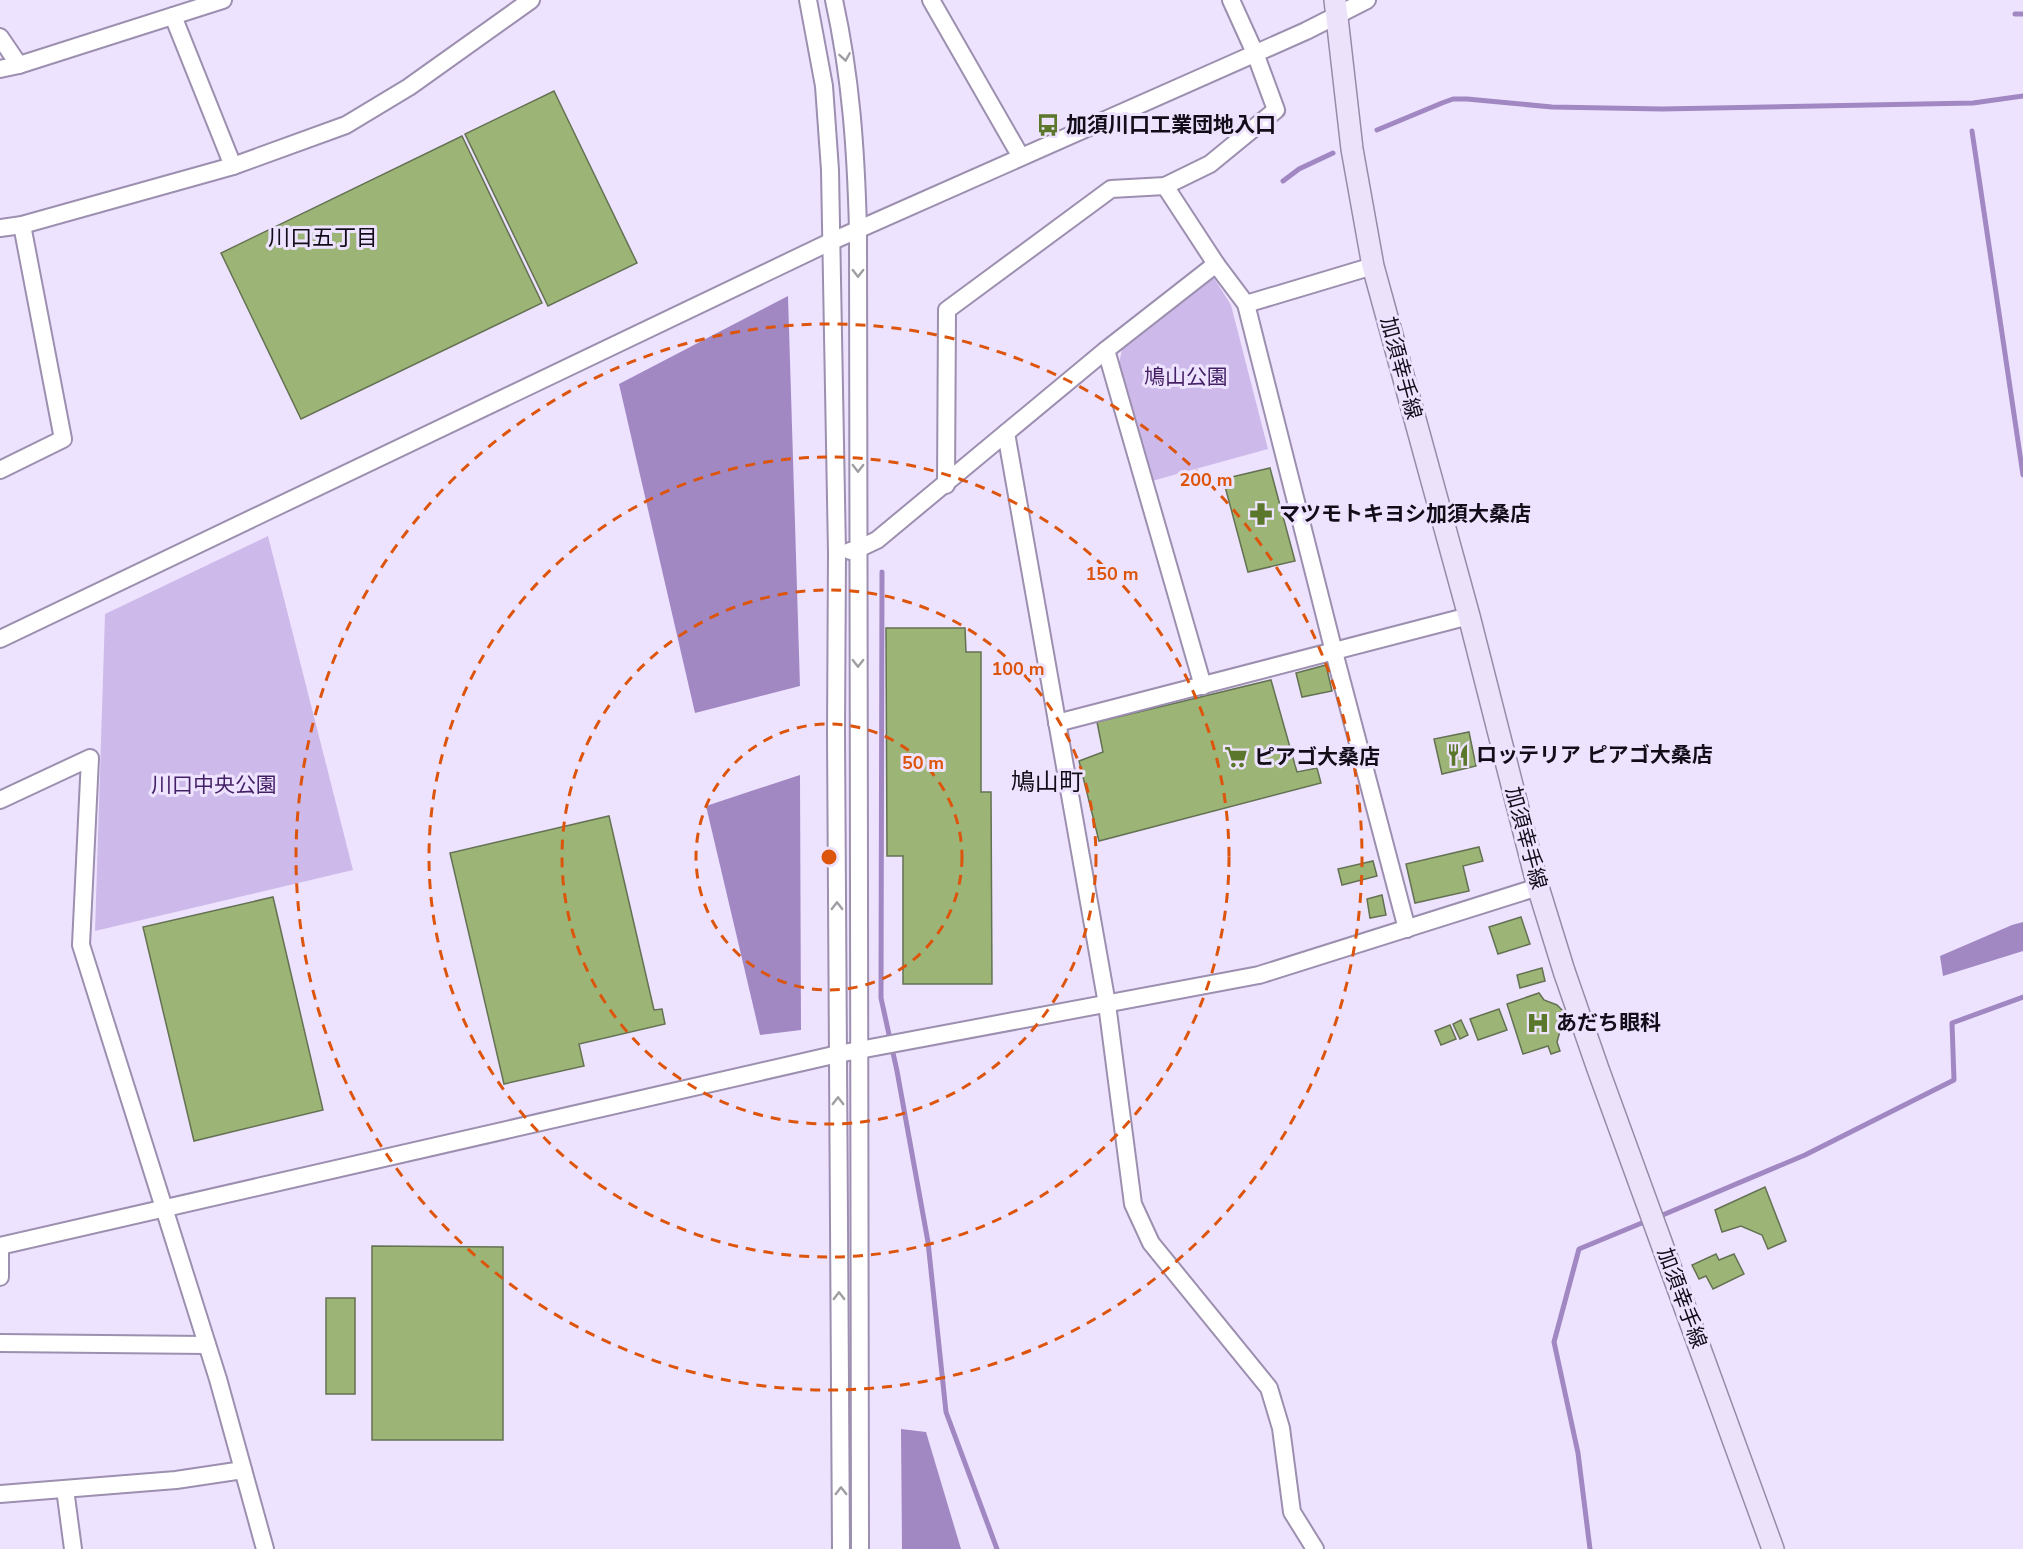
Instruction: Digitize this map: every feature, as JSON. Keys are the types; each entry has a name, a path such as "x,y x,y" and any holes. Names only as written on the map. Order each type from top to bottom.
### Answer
{"main road":[{"name":"加須幸手線","path":"1335,8 1352,149 1373,266 1469,616 1538,887 1598,1069 1773,1549"}],"street":[{"path":"0,228 22,225 233,166 346,125 409,87 531,0"},
{"path":"808,0 824,86 830,170 837,553 841,1549"},
{"path":"834,0 851,91 858,230 860,1549"},
{"path":"931,0 1021,157"},
{"path":"946,485 947,310 1111,189 1165,186 1210,164 1276,110 1255,53 1230,0"},
{"path":"0,639 830,242 1255,53 1335,8 1366,0"},
{"path":"0,69 19,65 219,1"},
{"path":"173,16 233,166"},
{"path":"0,37 19,65"},
{"path":"1165,186 1245,304 1407,929"},
{"path":"0,470 63,439 22,225"},
{"path":"837,553 858,549 877,540 1106,350 1216,264"},
{"path":"1245,304 1373,266"},
{"path":"1106,350 1203,686"},
{"path":"1006,433 1107,1004 1133,1204 1151,1242 1269,1388 1281,1428 1292,1512 1315,1549"},
{"path":"1057,723 1469,616"},
{"path":"0,800 90,758 81,945 207,1345 265,1549"},
{"path":"0,1277 0,1246 838,1054 1258,975 1538,887"},
{"path":"0,1343 207,1345"},
{"path":"0,1494 176,1480 243,1470"},
{"path":"65,1489 73,1549"}],"green space":[{"name":"鳩山公園","path":"1214,278 1231,305 1268,449 1152,481 1119,363 1122,350"},
{"name":"川口中央公園","path":"268,536 353,870 95,931 105,614"}],"shaded area":[{"path":"788,296 800,686 695,713 619,384"},
{"path":"800,775 801,1030 760,1035 706,806"},
{"path":"2023,922 2023,951 1943,976 1940,956"},
{"path":"901,1429 926,1432 961,1549 902,1549"}],"building":[{"path":"554,91 637,263 548,306 465,134"},
{"path":"462,136 542,303 301,419 221,253"},
{"path":"1270,468 1295,561 1248,572 1223,479"},
{"path":"886,628 965,628 966,652 981,652 981,792 991,792 992,984 903,984 903,856 887,856"},
{"path":"1326,665 1332,691 1302,697 1296,673"},
{"path":"1271,680 1297,772 1317,768 1321,783 1099,841 1079,761 1103,752 1097,722"},
{"path":"1469,732 1476,766 1442,774 1434,739"},
{"path":"609,816 654,1010 662,1009 665,1024 579,1044 584,1066 504,1084 450,853"},
{"path":"1479,847 1483,861 1463,866 1469,891 1415,903 1406,864"},
{"path":"1373,861 1377,876 1342,885 1338,869"},
{"path":"1382,895 1386,915 1370,918 1367,899"},
{"path":"273,897 323,1110 194,1141 143,927"},
{"path":"1521,917 1530,944 1498,954 1489,927"},
{"path":"1542,968 1545,981 1520,988 1517,975"},
{"path":"1539,993 1544,1000 1557,1005 1563,1011 1564,1017 1557,1042 1560,1051 1551,1054 1548,1046 1523,1054 1507,1004"},
{"path":"1499,1009 1507,1030 1478,1040 1470,1019"},
{"path":"1461,1020 1468,1035 1460,1039 1453,1024"},
{"path":"1450,1025 1456,1039 1441,1045 1435,1031"},
{"path":"1765,1187 1786,1241 1768,1249 1762,1235 1741,1226 1722,1232 1715,1210"},
{"path":"372,1246 503,1247 503,1440 372,1440"},
{"path":"1716,1254 1719,1260 1734,1254 1744,1274 1713,1289 1706,1276 1699,1279 1692,1265"},
{"path":"326,1298 355,1298 355,1394 326,1394"}],"waterway":[{"path":"2015,14 2023,14"},
{"path":"1377,130 1453,99 1552,107 1662,109 1973,103 2023,96"},
{"path":"1972,131 2023,475"},
{"path":"1283,181 1299,169 1333,153"},
{"path":"882,572 881,998 897,1071 928,1242 946,1412 997,1549"},
{"path":"1658,1217 1805,1155 1954,1080 1952,1023 2023,997"},
{"path":"1590,1549 1578,1453 1554,1342 1579,1249 1649,1220"}],"place":[{"name":"加須川口工業団地入口","path":"1048,125"},
{"name":"マツモトキヨシ加須大桑店","path":"1261,514"},
{"name":"ロッテリア ピアゴ大桑店","path":"1458,755"},
{"name":"ピアゴ大桑店","path":"1236,757"},
{"name":"あだち眼科","path":"1538,1023"}],"district":[{"name":"川口五丁目","path":"323,238"},
{"name":"鳩山町","path":"1047,782"}]}
